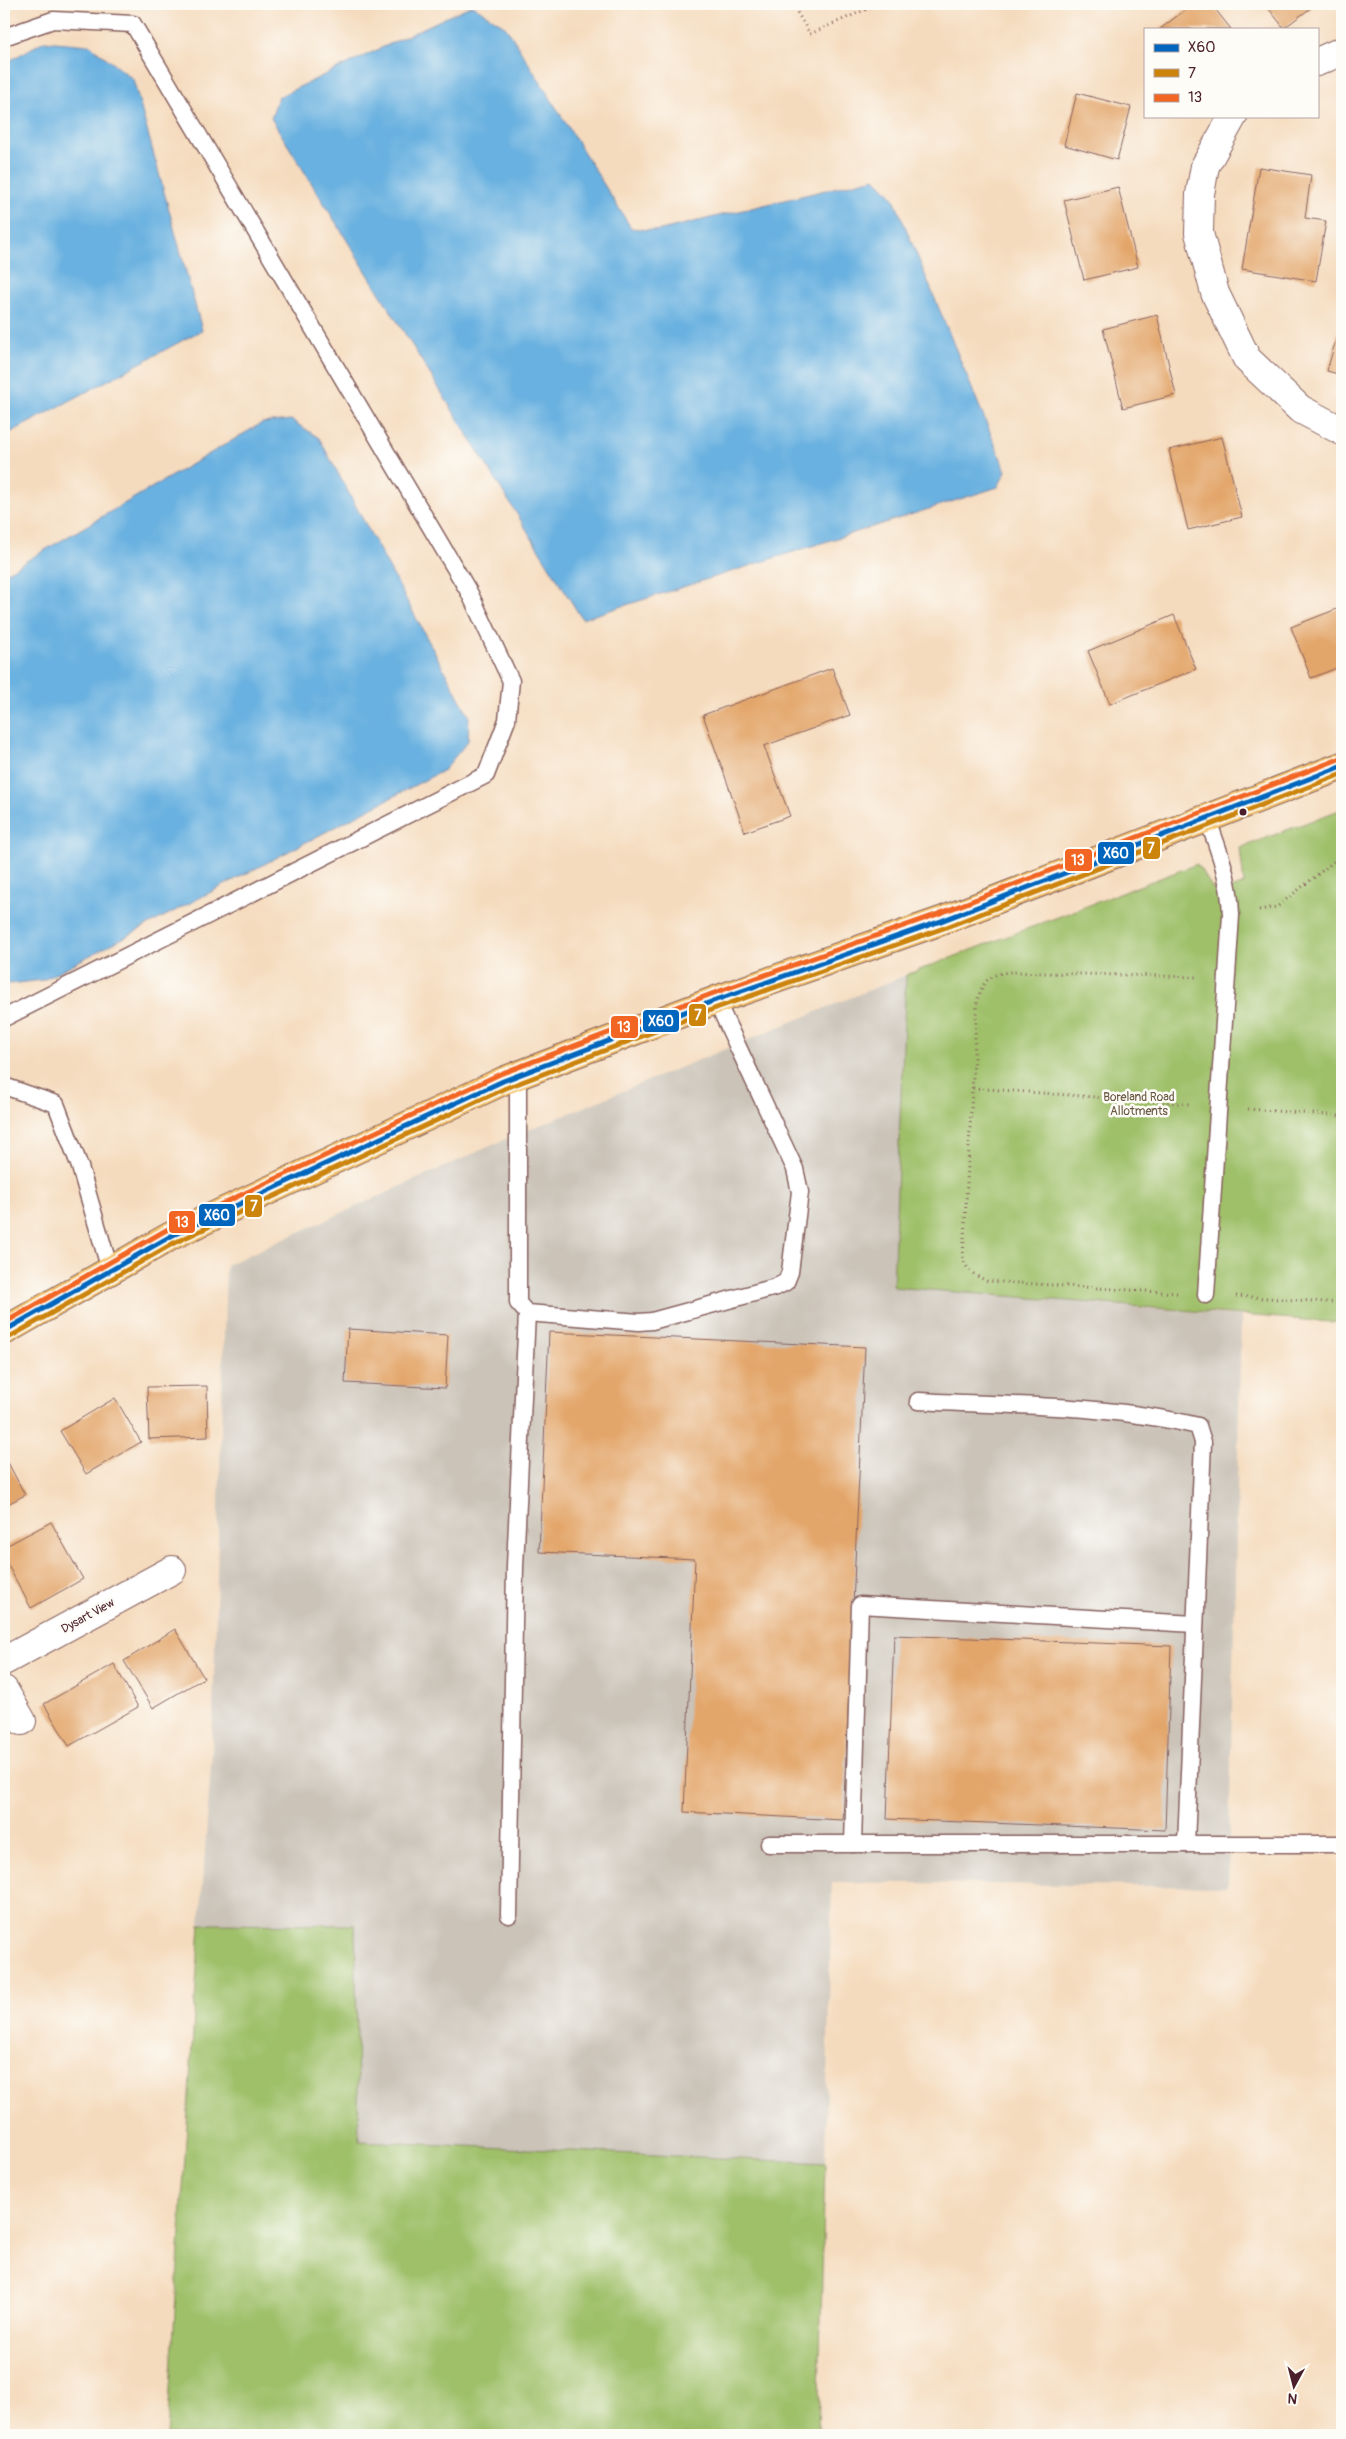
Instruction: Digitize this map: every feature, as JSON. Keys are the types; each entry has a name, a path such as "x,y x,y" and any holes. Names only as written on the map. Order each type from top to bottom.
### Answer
{"main road":[{"path":"4,1331 171,1236 518,1075 716,1000 941,921 1342,766"}],"street":[{"path":"1318,62 1342,51"},
{"path":"1232,118 1206,166 1200,194 1200,233 1214,293 1247,358 1300,409 1342,431"},
{"name":"Dysart View","path":"4,1661 172,1570"},
{"path":"4,1690 22,1721"}],"lane":[{"path":"4,37 53,20 132,24 469,592 511,681 506,720 486,775 4,1018"},
{"path":"1206,1295 1231,908 1230,889 1224,865 1208,818"},
{"path":"526,1313 639,1322 652,1321 776,1288 786,1282 790,1272 800,1192 795,1169 716,1000"},
{"path":"509,1915 515,1566 526,1313 518,1303 518,1075"},
{"path":"4,1086 56,1104 80,1167 110,1270"},
{"path":"918,1401 1114,1412 1157,1416 1198,1426 1203,1442 1186,1844"},
{"path":"854,1844 860,1605 1195,1624"},
{"path":"769,1844 1342,1844"}],"path":[{"path":"792,4 810,34 878,4"},
{"path":"1231,908 1265,911 1277,907 1342,855"},
{"path":"1227,978 1008,972 994,975 984,982 977,1001 963,1257 965,1267 974,1276 987,1281 1342,1303"},
{"path":"972,1088 1342,1116"}],"shaded area":[{"path":"906,975 893,1287 1241,1316 1228,1887 832,1882 825,2163 359,2141 355,1925 200,1924 212,1750 226,1265 506,1139"}],"green space":[{"name":"Boreland Road Allotments","path":"1342,809 1342,1323 893,1287 906,975 1197,864 1217,895 1244,884 1240,848"},
{"path":"200,1924 355,1925 359,2141 825,2163 818,2435 167,2435"}],"water":[{"path":"472,5 506,27 631,228 657,231 875,178 893,197 1006,471 998,487 582,619 271,118 278,97"},
{"path":"44,41 90,45 133,79 202,330 4,436 4,64"},
{"path":"291,420 319,438 469,716 468,741 444,770 43,980 10,984 4,980 4,574 262,423"}],"building":[{"path":"1193,4 1211,4 1230,28 1161,28"},
{"path":"1265,4 1316,4 1284,28"},
{"path":"1077,93 1131,107 1117,160 1064,145"},
{"path":"1259,167 1311,175 1305,218 1326,221 1316,281 1242,269"},
{"path":"1118,187 1138,267 1084,280 1064,200"},
{"path":"1157,315 1176,395 1123,408 1103,329"},
{"path":"1342,318 1342,375 1327,371"},
{"path":"1222,437 1242,517 1188,530 1169,450"},
{"path":"1342,607 1342,666 1311,678 1291,627"},
{"path":"1174,615 1196,669 1110,704 1088,651"},
{"path":"832,668 850,715 764,746 790,816 745,832 703,715"},
{"path":"348,1329 448,1335 445,1388 345,1383"},
{"path":"549,1332 865,1347 843,1820 684,1812 695,1559 539,1552"},
{"path":"207,1386 208,1437 149,1439 147,1387"},
{"path":"115,1398 141,1442 86,1474 60,1431"},
{"path":"4,1455 25,1495 4,1506"},
{"path":"51,1522 83,1579 31,1608 4,1558 4,1547"},
{"path":"175,1629 204,1678 153,1708 124,1661"},
{"path":"894,1635 1171,1646 1165,1830 887,1819"},
{"path":"114,1664 138,1707 69,1746 44,1704"}],"transit line":[{"name":"13","path":"4,1323 168,1229 500,1074 714,993 938,914 1339,759"},
{"name":"X60","path":"4,1331 171,1236 503,1081 716,1000 941,921 1342,766"},
{"name":"7","path":"8,1338 174,1243 506,1088 719,1007 944,928 1342,774"}]}
